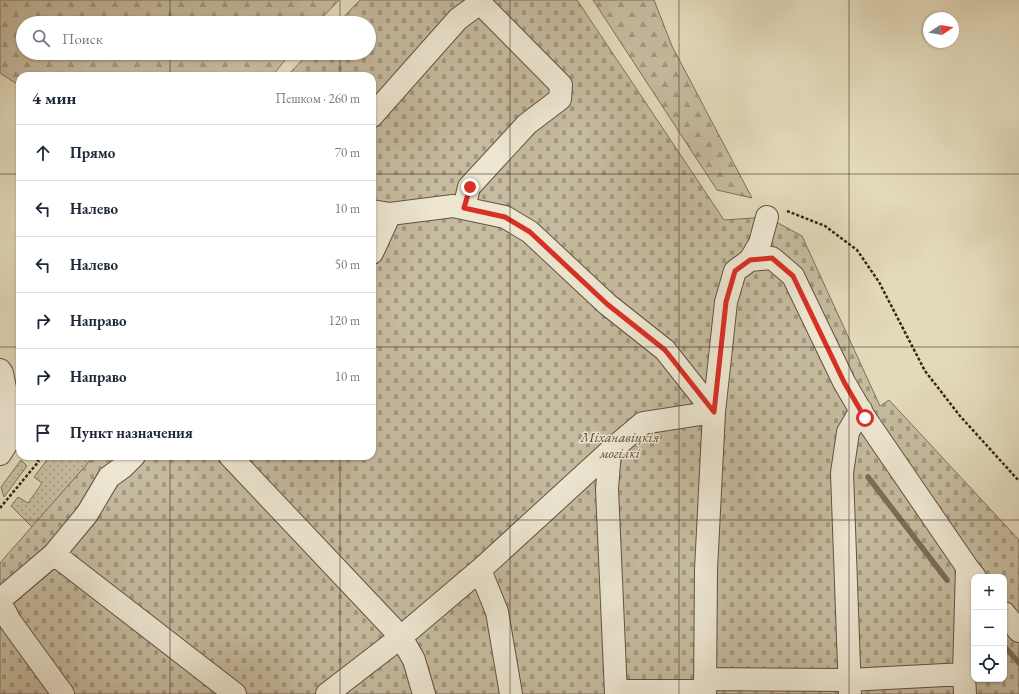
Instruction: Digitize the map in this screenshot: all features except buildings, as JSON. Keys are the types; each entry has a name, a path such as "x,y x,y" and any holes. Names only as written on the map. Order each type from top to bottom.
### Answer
{"street":[{"path":"376,111 458,19 480,4 561,85 560,99 527,124 470,187 464,208"},
{"path":"376,235 381,213 453,206 505,217 530,232 607,304 665,350 714,412"},
{"path":"705,688 706,570 714,412 726,302 735,271 750,260 774,213"},
{"path":"610,451 607,489 616,692 705,688 850,687 964,684 971,572 861,410 844,382 793,276 772,258 750,260"},
{"path":"0,370 14,398 11,437 0,454"},
{"path":"850,687 842,473 848,432 861,410"},
{"path":"327,694 401,637 480,570 610,451 643,423 714,412"},
{"path":"63,694 10,621 0,601 54,554 87,514 108,477 123,467 130,460"},
{"path":"234,460 401,637 414,660 424,694"},
{"path":"54,554 212,687 235,694"},
{"path":"480,570 497,612 511,694"},
{"path":"1007,616 1019,631"}],"path":[{"path":"774,213 825,226 857,250 878,282 925,371 960,416 1019,481"},
{"path":"0,508 39,461"}],"green space":[{"path":"0,0 339,0 324,16 16,16 16,60 285,60 275,72 16,72 16,83 0,73"},
{"name":"Міханавіцкія могілкі","path":"360,0 577,0 724,220 767,217 802,236 880,406 889,400 1019,540 1019,694 0,694 0,563 90,460 376,460 376,72 291,72 302,60 376,60 376,16 345,16"},
{"path":"593,0 654,0 672,46 752,198 717,190"},
{"path":"21,460 27,466 4,497 1,487"},
{"path":"47,460 98,461 52,547 11,506 18,497 28,503 42,483 34,477"}],"waterway":[{"path":"868,477 947,580"},
{"path":"1007,649 1019,663"}],"route":[{"path":"470,187 464,208 505,217 530,232 607,304 665,350 714,412 726,302 735,271 750,260 772,258 793,276 844,382 865,418"}]}
